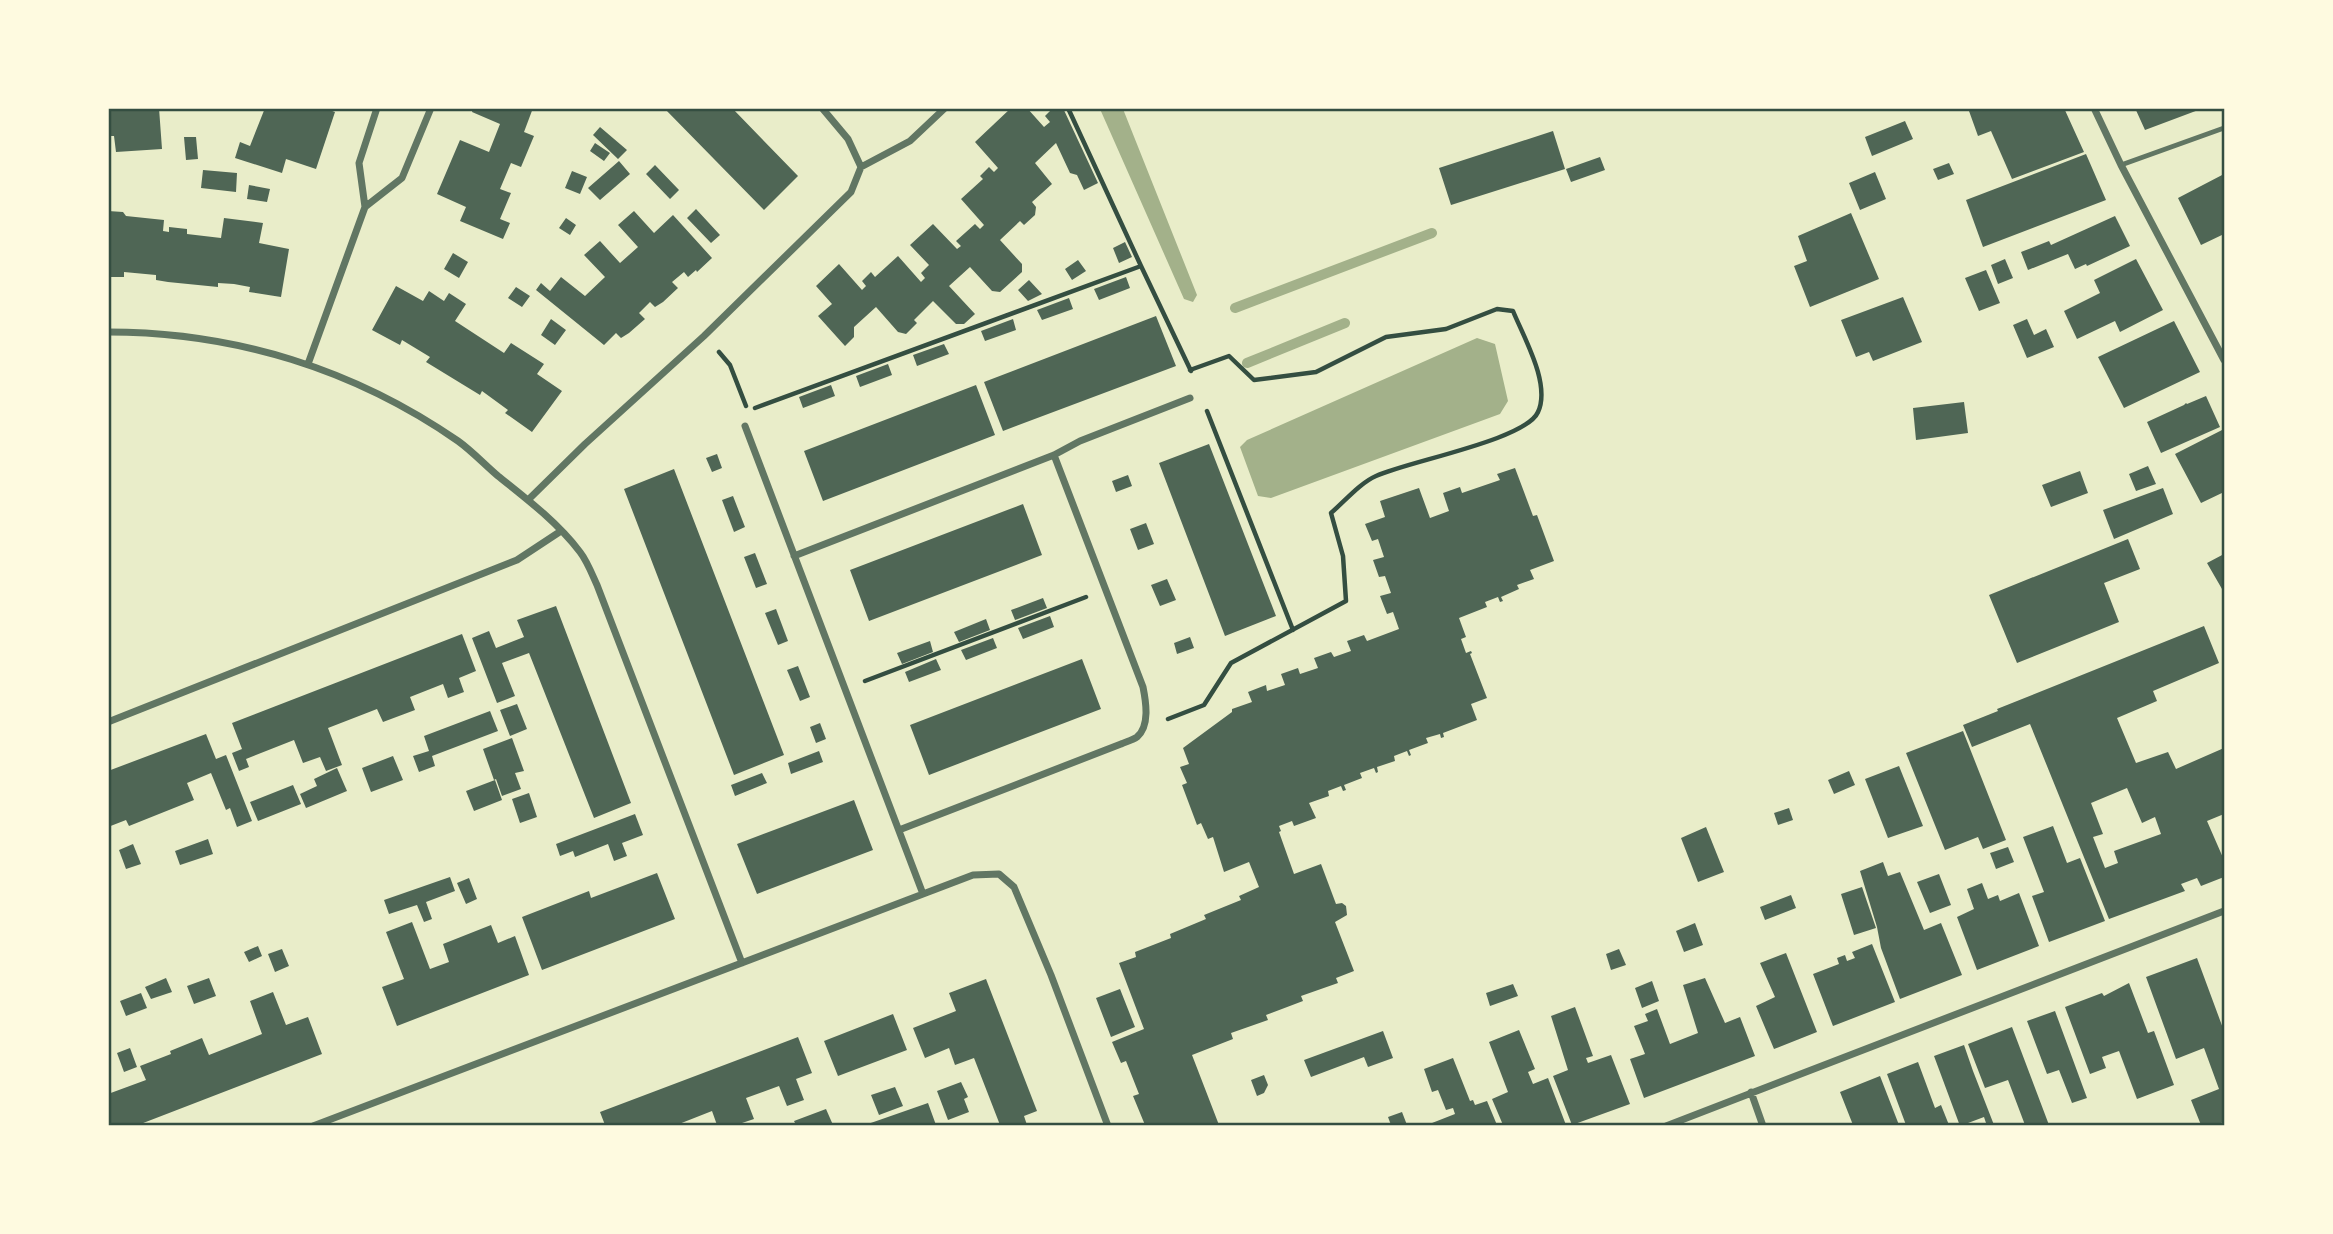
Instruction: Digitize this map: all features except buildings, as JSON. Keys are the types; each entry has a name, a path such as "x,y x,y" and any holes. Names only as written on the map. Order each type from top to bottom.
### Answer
{"street":[{"path":"308,364 365,206 359,163 377,108"},
{"path":"365,206 402,178 431,108"},
{"path":"822,108 848,139 861,167"},
{"path":"528,500 585,444 704,336 851,192 861,167 910,141 945,108"},
{"path":"2094,108 2121,166 2224,360"},
{"path":"108,332 191,336 279,354 388,399 461,443 561,531 581,553 597,585 742,963"},
{"path":"794,556 1054,455 1080,440 1190,398"},
{"path":"745,426 923,894"},
{"path":"899,830 1121,744 1137,737 1144,726 1147,707 1143,687 1054,455"},
{"path":"108,722 517,560 561,531"},
{"path":"313,1125 974,875 999,874 1014,887 1108,1125"},
{"path":"1666,1125 2224,911"},
{"path":"1751,1092 1763,1125"}],"lane":[{"path":"2121,166 2224,128"}],"path":[{"path":"1068,108 1195,382"},
{"path":"704,336 730,365 748,411 1141,267"},
{"path":"1144,726 1204,705 1231,663 1346,601 1343,556 1331,513 1373,477 1422,459 1479,446 1531,423 1539,411 1542,382 1513,311 1497,309 1446,329 1386,337 1316,372 1254,380 1229,356 1190,370"},
{"path":"1205,407 1293,629"},
{"path":"845,689 1106,590"}],"shaded area":[{"path":"1100,109 1123,109 1197,295 1193,302 1184,299"},
{"path":"1477,338 1495,344 1508,401 1500,414 1271,498 1258,496 1240,447 1247,440"}],"waterway":[{"path":"1235,308 1432,233"},
{"path":"1247,363 1345,323"}]}
